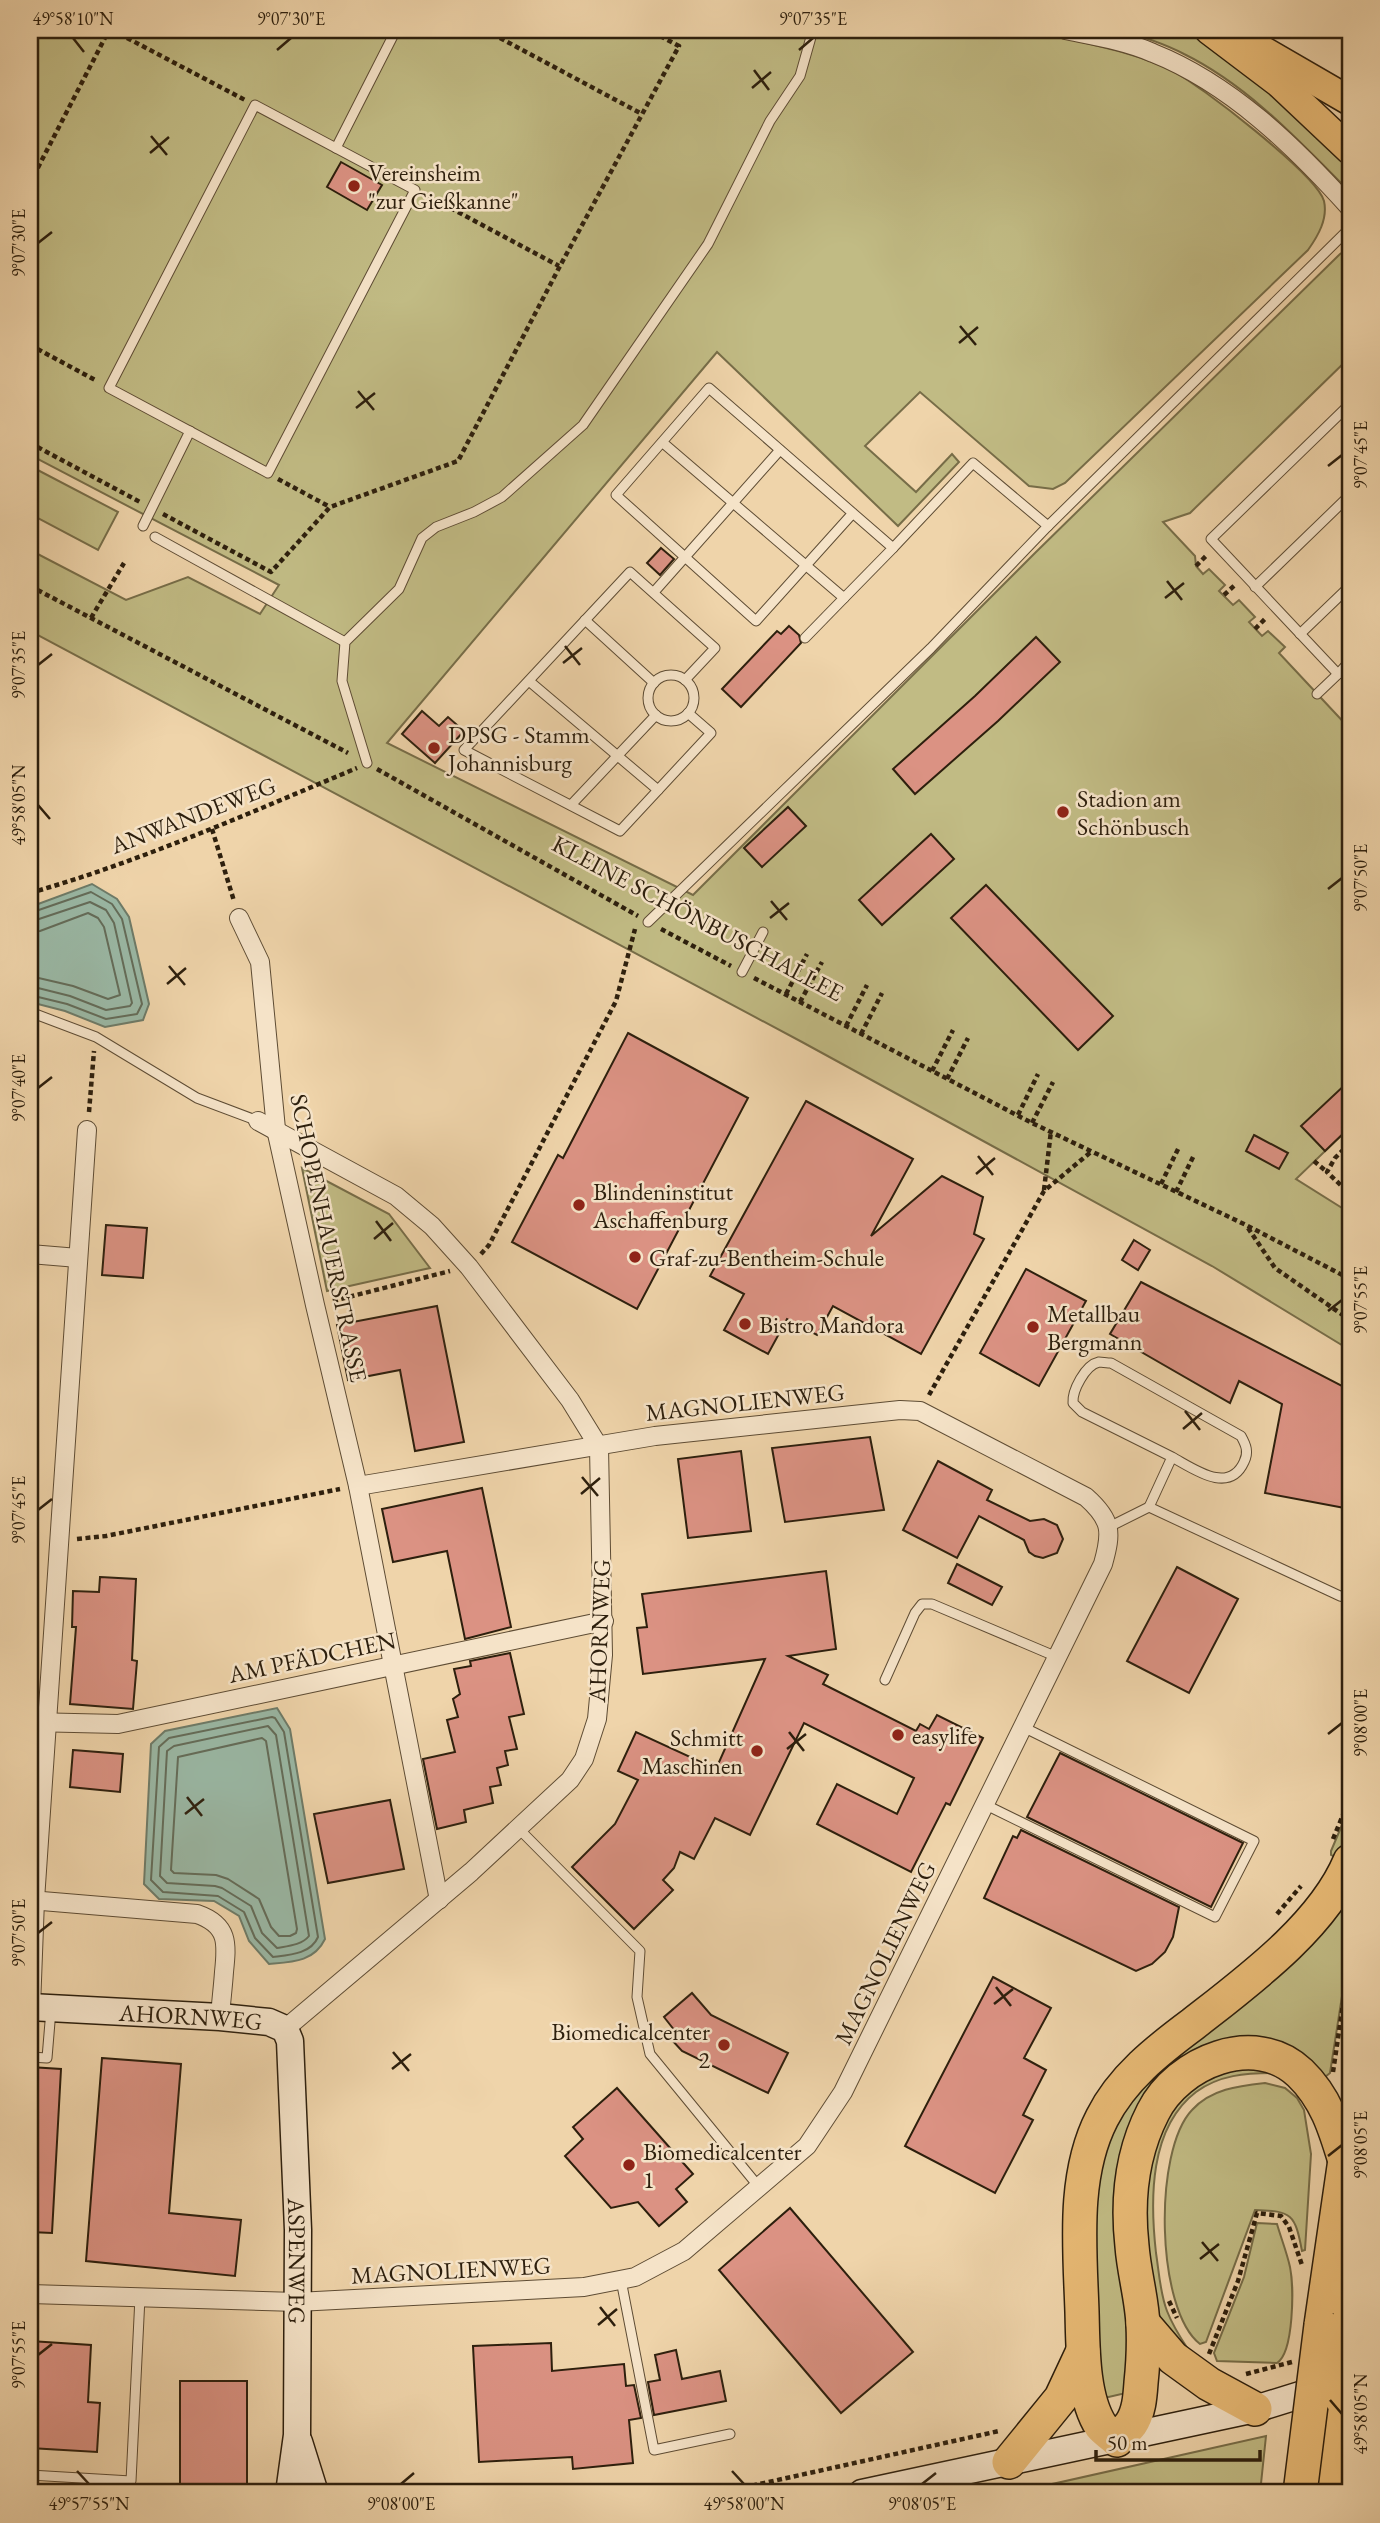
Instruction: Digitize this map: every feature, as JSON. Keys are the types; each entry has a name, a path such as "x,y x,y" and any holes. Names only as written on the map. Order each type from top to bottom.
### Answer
{"highway":[{"path":"1344,1861 1308,1922 1278,1955 1153,2055 1127,2081 1102,2118 1087,2160 1081,2203 1080,2249 1083,2351 1088,2392 1095,2415 1103,2429 1117,2440 1133,2423 1139,2404 1143,2367 1143,2323 1131,2245 1131,2191 1138,2147 1154,2110 1176,2082 1204,2062 1237,2052 1271,2055 1298,2070 1317,2092 1333,2120 1345,2161"},
{"path":"1331,2493 1341,2318 1345,2161 1350,2123"},
{"path":"1300,2493 1341,2318"},
{"path":"1143,2323 1173,2358 1209,2384 1255,2409"},
{"path":"1009,2462 1061,2398 1083,2351"}],"main road":[{"path":"1209,30 1279,83 1350,150"},
{"path":"1225,30 1350,101"}],"street":[{"path":"1065,30 1151,52 1183,66 1233,99 1276,133 1350,208"},
{"name":"SCHOPENHAUERSTRASSE","path":"239,918 260,962 276,1129 358,1486 439,1900"},
{"path":"258,1121 396,1196 432,1226 469,1267 570,1400 599,1447 358,1486"},
{"path":"37,2007 32,1900 38,1723 60,1541 87,1130"},
{"path":"30,1254 78,1258"},
{"name":"MAGNOLIENWEG","path":"30,2294 297,2302 583,2287 621,2280 635,2277 684,2251 807,2146 843,2092 986,1805 1103,1564 1109,1527 1101,1510 1086,1497 920,1411 900,1410 669,1435 599,1447"},
{"name":"AHORNWEG","path":"37,2007 220,2017 269,2022 285,2029 439,1900 570,1780 584,1759 597,1719 604,1621 599,1447"},
{"name":"AM PFÄDCHEN","path":"38,1723 118,1724 604,1621"},
{"path":"32,1900 207,1917 218,1926 227,1943 220,2017"},
{"name":"ASPENWEG","path":"285,2029 290,2040 298,2213 297,2435 289,2493"},
{"path":"862,2493 1255,2409 1350,2380"},
{"path":"297,2435 316,2493"}],"lane":[{"path":"336,148 396,30"},
{"path":"367,763 342,681 345,642 399,589 422,538 436,527 502,497 583,425 708,244 770,121 800,76 813,30"},
{"path":"255,105 415,190 268,473 109,388 255,105"},
{"path":"648,922 931,648 1048,526 1350,229"},
{"path":"853,513 756,621 616,495 709,388 853,513 892,548"},
{"path":"1338,674 1211,539 1350,404"},
{"path":"143,526 190,432"},
{"path":"662,442 844,598"},
{"path":"654,592 780,450"},
{"path":"806,638 972,463 1048,526"},
{"path":"1255,587 1350,495"},
{"path":"155,537 345,642"},
{"path":"685,680 715,648 630,572 464,750 620,831 711,733 688,713"},
{"path":"1300,634 1350,586"},
{"path":"585,620 654,683"},
{"path":"1317,694 1350,661"},
{"path":"671,675 685,680 694,695 693,706 688,713 675,720 656,715 648,696 654,683 671,675"},
{"path":"529,681 658,790"},
{"path":"571,806 656,715"},
{"path":"742,972 763,932"},
{"path":"30,1012 96,1037 197,1098 258,1121"},
{"path":"1100,1362 1111,1363 1241,1436 1247,1446 1246,1459 1239,1472 1228,1479 1206,1475 1172,1457 1082,1412 1073,1404 1072,1394 1090,1366 1100,1362"},
{"path":"1109,1527 1149,1507 1172,1457"},
{"path":"1149,1507 1340,1596 1350,1598"},
{"path":"885,1680 915,1613 922,1604 932,1604 1057,1657"},
{"path":"986,1805 1215,1917 1254,1841 1023,1727"},
{"path":"518,1828 640,1951 637,1997 650,2054 759,2187"},
{"path":"30,2057 47,2058 37,2007"},
{"path":"621,2280 654,2449 730,2434"},
{"path":"30,2475 131,2481 140,2297"}],"path":[{"path":"30,183 113,30 255,105"},
{"path":"485,30 642,114"},
{"path":"30,443 271,572 330,507 458,461 559,266 679,46 649,30"},
{"path":"415,190 559,266"},
{"path":"30,345 109,388"},
{"path":"268,473 330,507"},
{"path":"91,618 124,563"},
{"name":"KLEINE SCHÖNBUSCHALLEE","path":"30,586 367,763 648,922 860,1034 1032,1123 1246,1225 1350,1279"},
{"name":"ANWANDEWEG","path":"30,893 212,828 367,763"},
{"path":"212,828 239,918"},
{"path":"315,1305 469,1267 489,1245 616,1001 638,916"},
{"path":"786,994 807,954"},
{"path":"800,1002 822,962"},
{"path":"846,1026 867,985"},
{"path":"860,1034 882,993"},
{"path":"932,1071 953,1030"},
{"path":"87,1130 96,1037"},
{"path":"947,1079 968,1038"},
{"path":"1018,1115 1038,1074"},
{"path":"1032,1123 1053,1082"},
{"path":"1044,1191 1051,1131"},
{"path":"1327,1172 1335,1158 1350,1143"},
{"path":"1160,1184 1179,1147"},
{"path":"920,1411 1044,1191 1092,1151"},
{"path":"1176,1192 1194,1155"},
{"path":"1314,1161 1350,1194"},
{"path":"1246,1225 1275,1268 1350,1320"},
{"path":"60,1541 106,1535 358,1486"},
{"path":"1344,1861 1350,1798"},
{"path":"1317,2092 1332,2081 1350,1957"},
{"path":"1206,2362 1238,2281 1258,2213 1281,2216 1289,2227 1304,2272"},
{"path":"1168,2299 1179,2322"}],"shaded area":[{"path":"30,30 1032,30 1120,52 1171,70 1229,110 1301,171 1317,188 1325,208 1321,227 1308,250 1065,483 1053,489 1029,486 920,392 865,446 916,492 952,454 959,462 898,526 717,352 387,743 693,895 1035,553 1340,254 1350,248 1350,357 1190,513 1163,522 1195,556 1196,566 1203,574 1209,569 1225,585 1219,591 1233,605 1239,600 1255,617 1249,622 1262,636 1268,631 1285,647 1279,653 1350,729 1350,1127 1296,1179 1350,1213 1350,1350 1212,1266 802,1042 30,631 30,550 126,600 188,577 260,614 279,585 30,455"},
{"path":"1118,30 1189,30 1227,55 1350,161 1350,192 1273,116 1230,82 1176,50"},
{"path":"30,466 118,512 98,550 30,514"},
{"path":"302,1168 389,1214 430,1268 327,1291"},
{"path":"1350,1806 1350,1828 1337,1858 1331,1855 1331,1851"},
{"path":"1350,1883 1350,1945 1330,2073 1325,2077 1182,2058 1151,2085 1126,2393 1100,2399 1089,2218 1115,2110"},
{"path":"1224,2064 1273,2073 1233,2076 1196,2092 1181,2107 1169,2125 1156,2166 1153,2211 1161,2290 1169,2316 1188,2349 1168,2335 1155,2310 1139,2226 1159,2114"},
{"path":"1265,2083 1285,2088 1297,2098 1304,2110 1311,2154 1305,2250 1302,2251 1297,2229 1290,2217 1277,2212 1255,2210 1206,2342 1200,2344 1185,2326 1175,2299 1168,2266 1166,2193 1171,2159 1179,2130 1199,2103 1216,2093"},
{"path":"1257,2223 1277,2224 1289,2262 1292,2303 1287,2346 1283,2357 1277,2363 1217,2361 1214,2353 1244,2277"},
{"path":"1266,2436 1260,2493 1012,2493"}],"water":[{"path":"92,884 117,899 129,917 149,1004 143,1020 105,1027 65,1011 30,1002 30,907"},
{"path":"277,1708 290,1729 325,1939 309,1956 269,1964 249,1941 239,1916 214,1901 159,1899 144,1884 151,1744 165,1731"}],"building":[{"name":"Vereinsheim \"zur Gießkanne\"","path":"341,162 382,185 367,210 327,187"},
{"path":"661,548 674,559 660,575 647,563"},
{"path":"789,626 799,635 801,643 741,707 722,689 777,631 781,634"},
{"path":"1036,637 1060,662 915,794 893,769"},
{"name":"DPSG - Stamm Johannisburg","path":"422,711 439,726 448,717 464,731 435,763 402,734"},
{"path":"788,807 806,826 762,867 744,848"},
{"path":"931,834 954,859 882,925 859,900"},
{"path":"986,885 1113,1016 1078,1050 951,918"},
{"name":"Blindeninstitut Aschaffenburg","path":"628,1033 748,1098 637,1309 512,1242 558,1155 563,1158"},
{"path":"1350,1080 1350,1127 1325,1151 1301,1126"},
{"path":"806,1101 913,1159 871,1236 942,1176 983,1197 974,1234 984,1239 921,1354 833,1306 817,1335 787,1319 768,1354 724,1330 744,1294 710,1276"},
{"path":"1254,1135 1288,1153 1279,1169 1246,1151"},
{"path":"106,1225 147,1228 143,1278 102,1275"},
{"path":"1134,1240 1150,1250 1138,1270 1122,1260"},
{"name":"Metallbau Bergmann","path":"1026,1269 1086,1301 1039,1386 980,1353"},
{"path":"1141,1282 1350,1390 1350,1509 1265,1493 1282,1404 1239,1381 1230,1403 1110,1334"},
{"path":"437,1306 464,1442 415,1451 400,1370 348,1380 337,1325"},
{"path":"870,1437 884,1510 785,1522 772,1448"},
{"path":"741,1451 751,1531 688,1538 678,1459"},
{"path":"938,1461 992,1490 987,1500 1030,1521 1044,1519 1057,1525 1063,1539 1057,1553 1043,1558 1035,1556 1029,1552 1024,1540 979,1516 957,1558 903,1530"},
{"path":"482,1488 511,1627 465,1639 447,1551 393,1562 382,1509"},
{"path":"957,1564 1002,1587 992,1605 948,1583"},
{"path":"1177,1567 1238,1599 1189,1693 1127,1661"},
{"path":"826,1571 836,1649 788,1656 828,1675 823,1684 916,1731 920,1724 929,1729 937,1715 983,1738 950,1805 946,1803 911,1872 817,1824 837,1784 897,1814 914,1778 804,1723 750,1835 715,1818 694,1859 680,1852 674,1868 663,1880 673,1890 634,1929 572,1867 615,1824 638,1780 618,1771 636,1732 716,1769 765,1659 643,1674 637,1628 647,1627 642,1594"},
{"path":"100,1577 136,1579 132,1660 137,1661 133,1709 70,1704 76,1627 72,1627 73,1591 99,1592"},
{"path":"510,1653 524,1714 509,1717 517,1749 505,1751 508,1765 497,1768 501,1785 490,1787 493,1803 464,1810 466,1822 437,1829 423,1759 455,1752 447,1720 458,1717 453,1699 460,1694 454,1669 471,1666 470,1661"},
{"path":"73,1750 123,1754 120,1792 70,1787"},
{"path":"1060,1753 1243,1843 1211,1907 1027,1817"},
{"path":"390,1800 404,1869 328,1883 314,1814"},
{"path":"1021,1830 1179,1907 1173,1937 1165,1952 1152,1964 1136,1971 984,1898 1013,1836 1017,1838"},
{"path":"993,1977 1051,2008 1024,2058 1046,2070 1023,2115 1033,2120 995,2193 905,2146"},
{"name":"Biomedicalcenter 2","path":"692,1993 711,2015 788,2053 768,2093 682,2051 671,2039 675,2031 664,2017"},
{"path":"102,2058 181,2064 169,2213 241,2220 235,2276 86,2261"},
{"path":"30,2067 61,2069 52,2233 30,2232"},
{"name":"Biomedicalcenter 1","path":"617,2088 693,2174 676,2189 687,2202 659,2226 638,2202 611,2208 565,2156 583,2139 573,2127"},
{"path":"790,2208 913,2352 841,2413 719,2270"},
{"path":"30,2341 91,2345 88,2402 100,2403 97,2452 30,2448"},
{"path":"551,2343 552,2371 624,2364 626,2386 634,2385 641,2418 629,2420 633,2463 573,2469 572,2457 479,2462 473,2346"},
{"path":"676,2350 682,2379 720,2371 726,2401 654,2415 648,2382 660,2380 655,2355"},
{"path":"180,2381 247,2381 247,2486 180,2487"}],"place":[{"name":"Vereinsheim \"zur Gießkanne\"","path":"354,186"},
{"name":"DPSG - Stamm Johannisburg","path":"434,748"},
{"name":"Stadion am Schönbusch","path":"1063,812"},
{"name":"Blindeninstitut Aschaffenburg","path":"579,1205"},
{"name":"Graf-zu-Bentheim-Schule","path":"635,1257"},
{"name":"Bistro Mandora","path":"745,1324"},
{"name":"Metallbau Bergmann","path":"1033,1327"},
{"name":"easylife","path":"898,1735"},
{"name":"Schmitt Maschinen","path":"757,1751"},
{"name":"Biomedicalcenter 2","path":"724,2045"},
{"name":"Biomedicalcenter 1","path":"629,2165"}]}
